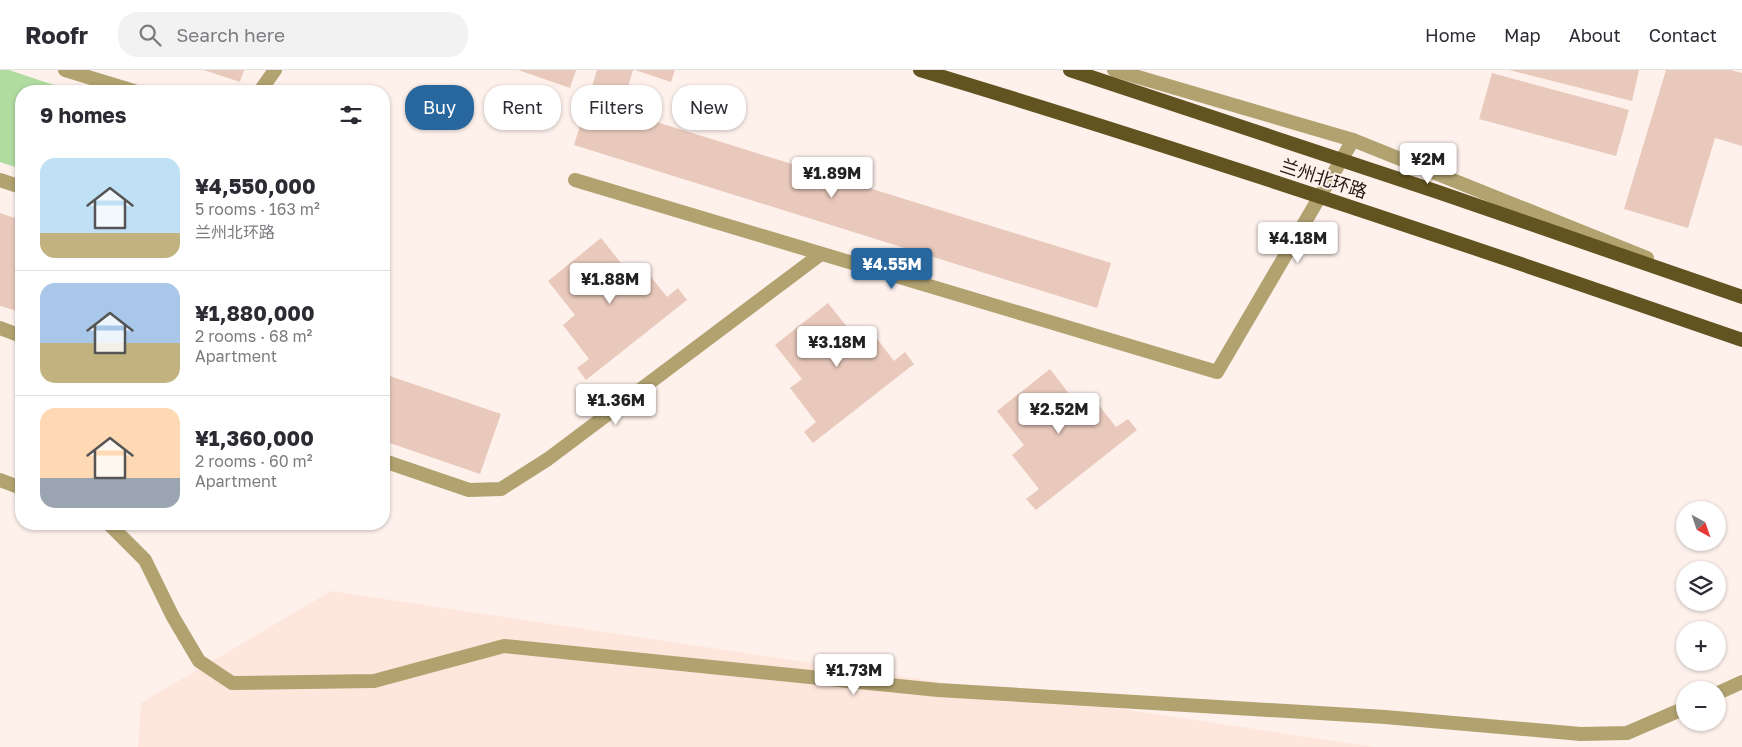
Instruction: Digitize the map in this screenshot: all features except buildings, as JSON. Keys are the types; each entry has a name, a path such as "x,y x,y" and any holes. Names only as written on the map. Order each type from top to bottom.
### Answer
{"highway":[{"name":"兰州北环路","path":"920,70 1059,112 1452,239 1742,340"},
{"name":"兰州北环路","path":"1070,70 1438,192 1742,296"}],"street":[{"path":"65,70 114,85"},
{"path":"264,85 275,70"},
{"path":"1114,70 1353,140 1742,296"},
{"path":"575,180 1217,372 1353,140"},
{"path":"0,180 15,184"},
{"path":"390,462 469,490 501,489 548,459 821,254"},
{"path":"0,328 15,334"},
{"path":"0,480 15,486"},
{"path":"115,530 145,560 173,617 199,660 232,683 374,680 504,646 938,690 1384,717 1581,734 1628,734 1676,712"},
{"path":"1726,689 1742,682"}],"shaded area":[{"path":"331,591 1375,747 138,747 141,703"}],"green space":[{"path":"0,70 9,70 54,85 15,85 15,167 0,162"}]}
